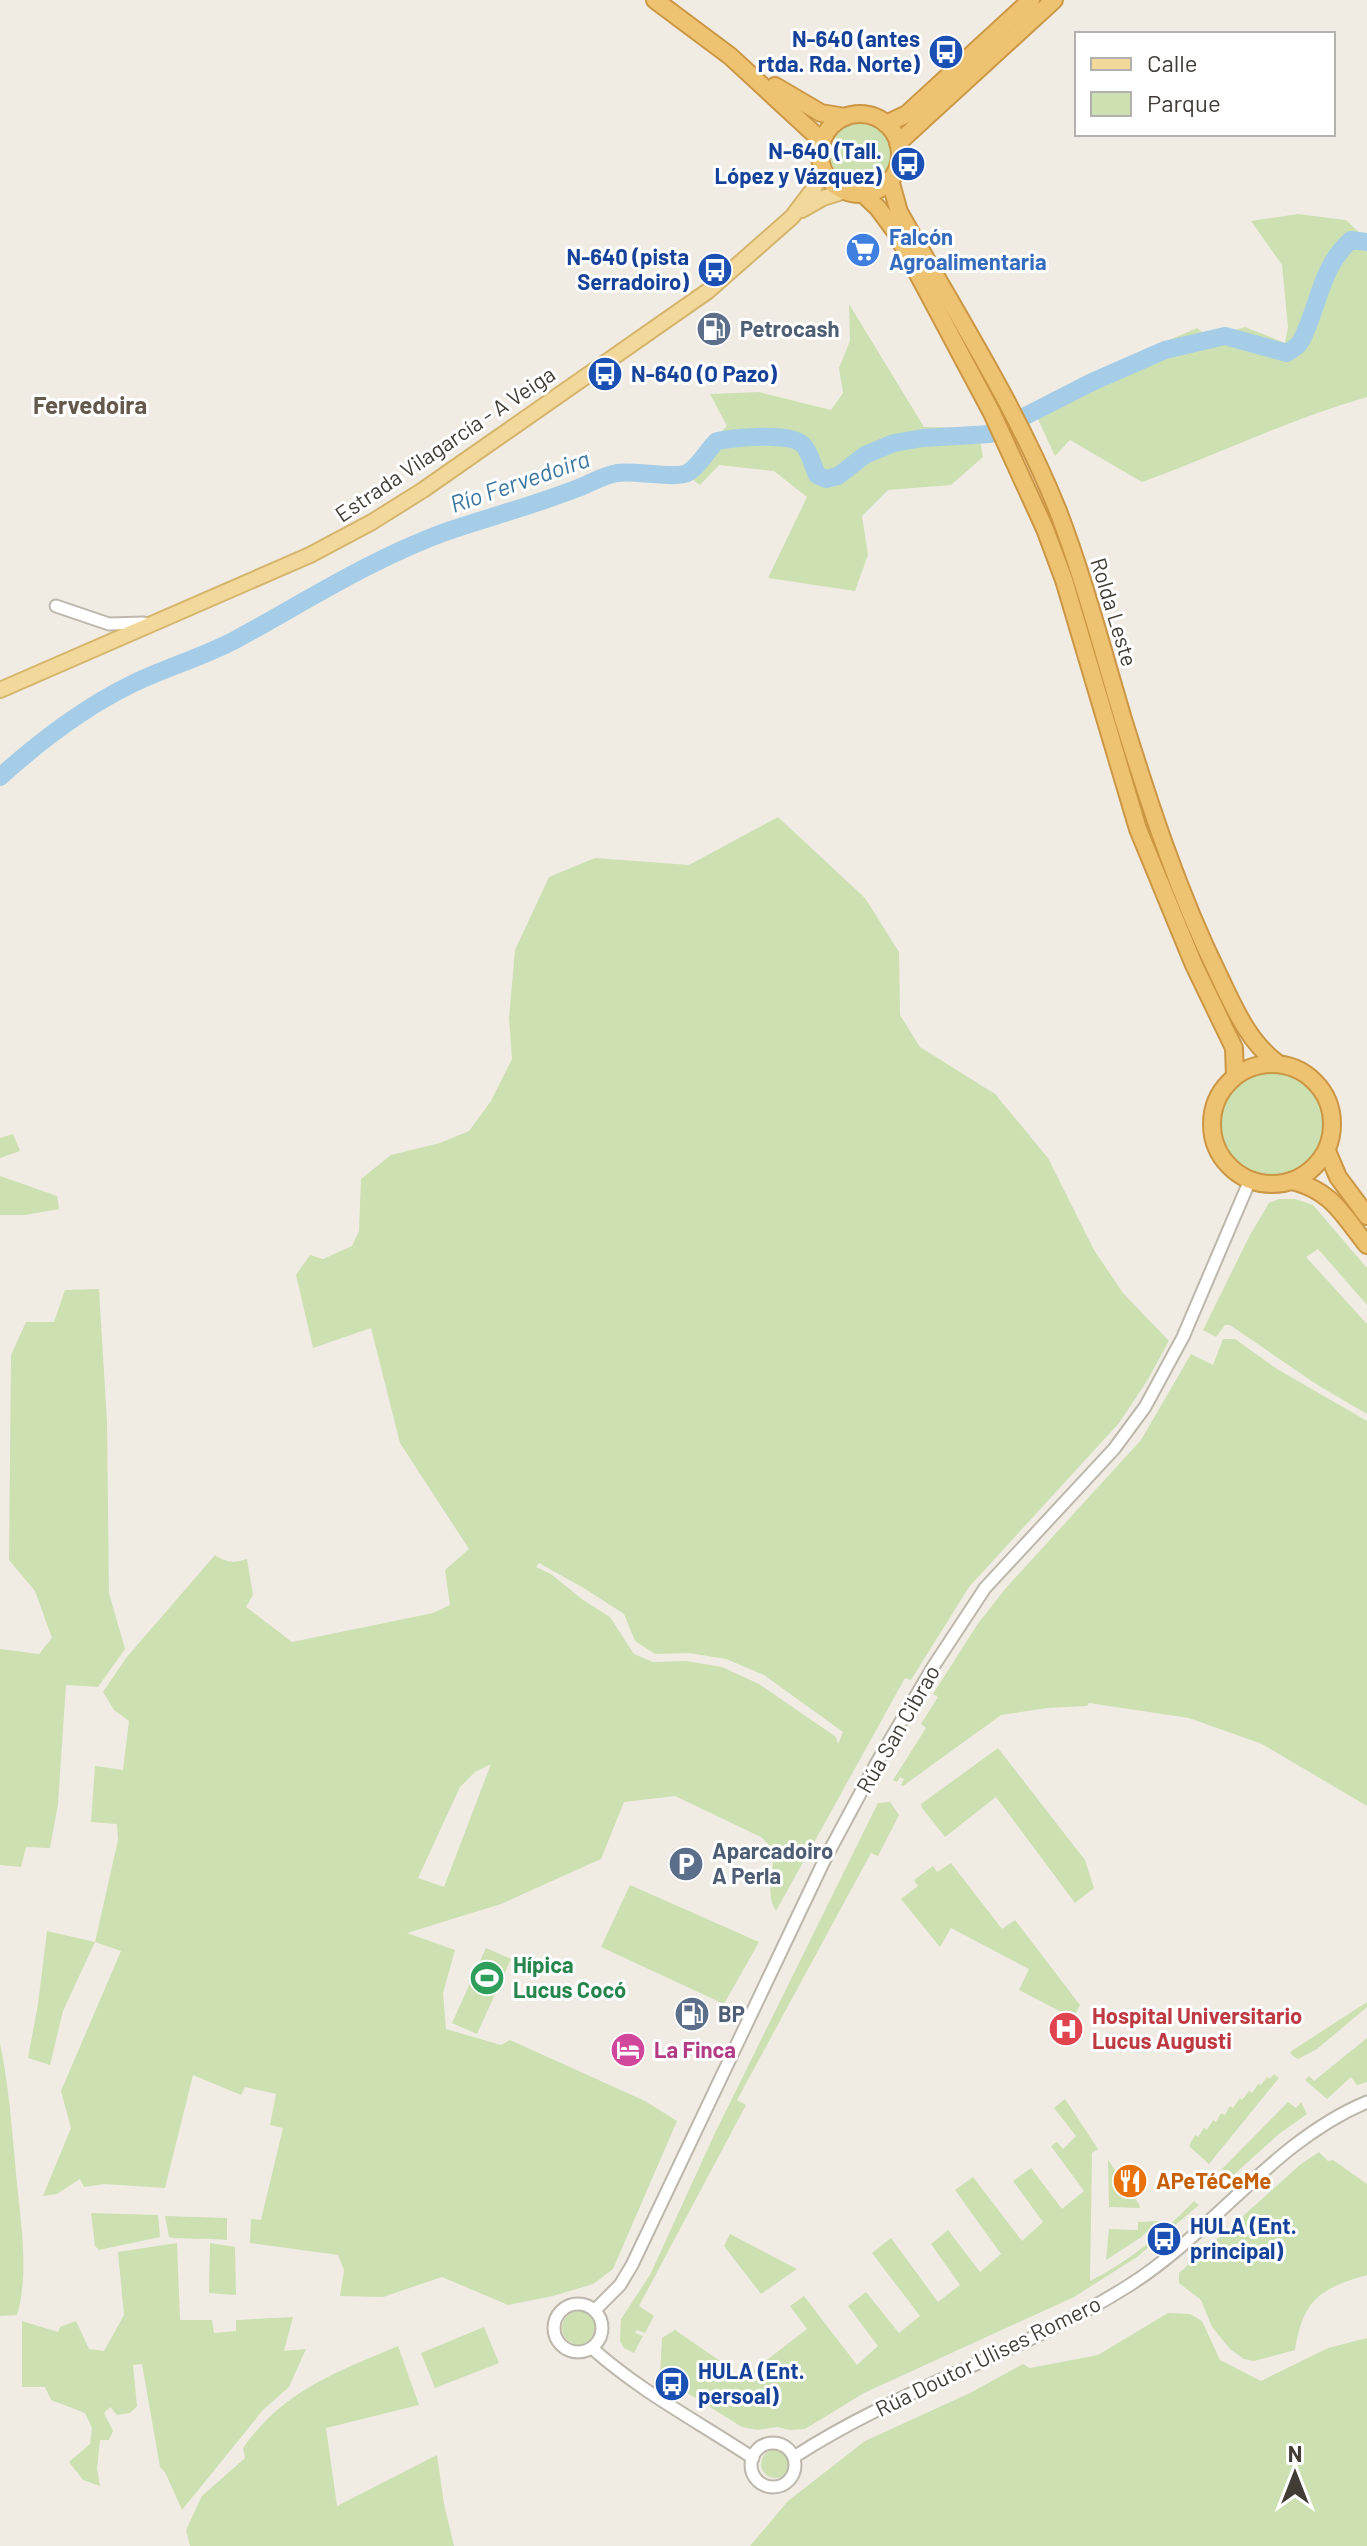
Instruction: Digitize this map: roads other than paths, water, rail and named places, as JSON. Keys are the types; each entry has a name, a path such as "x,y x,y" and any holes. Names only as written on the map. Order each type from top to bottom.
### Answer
{"highway":[{"path":"655,0 743,67 822,141"},
{"path":"886,124 907,114 1031,0"},
{"path":"898,143 1054,0"},
{"path":"743,67 821,113 845,117 868,115 886,124 898,143 899,162 890,180 873,191 845,191 831,182 823,168 820,155 822,141 835,122 845,117"},
{"name":"Rolda Leste","path":"890,180 899,212 1030,446 1080,572 1172,868 1210,957 1250,1037 1262,1052 1277,1063 1308,1075 1321,1087 1333,1118 1327,1151"},
{"name":"Rolda Leste","path":"862,193 895,231 992,413 1041,518 1064,580 1111,743 1152,867 1234,1048 1235,1076"},
{"path":"1277,1063 1248,1068 1222,1089 1214,1105 1211,1124 1214,1141 1228,1165 1250,1180 1264,1184 1293,1181 1325,1194 1367,1245"},
{"path":"1293,1181 1306,1174 1327,1151 1338,1177 1367,1216"}],"main road":[{"name":"Estrada Vilagarcía - A Veiga","path":"792,217 814,188 823,168"},
{"name":"Estrada Vilagarcía - A Veiga","path":"0,690 310,555 372,522 423,490 708,291 792,217 823,198 845,191"}],"street":[{"path":"56,606 120,625 164,618"},
{"name":"Rúa San Cibrao","path":"595,2310 620,2285 632,2265 824,1861 933,1667 985,1588 1114,1449 1145,1407 1183,1337 1250,1180"},
{"name":"Rúa Doutor Ulises Romero","path":"794,2457 874,2409 1066,2322 1132,2284 1188,2241 1297,2144 1367,2102"},
{"path":"581,2304 595,2310 601,2318 603,2331 593,2349 582,2353 565,2349 557,2342 554,2323 559,2313 569,2305 581,2304"},
{"path":"593,2349 639,2387 753,2458"},
{"path":"773,2443 785,2447 794,2457 793,2474 786,2483 774,2487 761,2483 751,2465 753,2458 760,2447 773,2443"}],"waterway":[{"name":"Río Fervedoira","path":"0,777 64,725 116,692 235,640 390,555 445,532 545,500 606,476 625,472 683,474 696,466 717,441 776,437 798,441 804,446 817,475 826,479 838,476 865,455 894,443 990,434 1092,382 1165,350 1225,336 1287,353 1301,341 1333,262 1351,240 1367,242"}],"place":[{"name":"N-640 (antes rtda. Rda. Norte)","path":"946,52"},
{"name":"N-640 (Tall. López y Vázquez)","path":"908,164"},
{"name":"Falcón Agroalimentaria","path":"863,250"},
{"name":"N-640 (pista Serradoiro)","path":"715,270"},
{"name":"Petrocash","path":"714,329"},
{"name":"N-640 (O Pazo)","path":"605,374"},
{"name":"Aparcadoiro A Perla","path":"686,1864"},
{"name":"Hípica Lucus Cocó","path":"487,1978"},
{"name":"BP","path":"692,2014"},
{"name":"Hospital Universitario Lucus Augusti","path":"1066,2029"},
{"name":"La Finca","path":"628,2050"},
{"name":"APeTéCeMe","path":"1130,2181"},
{"name":"HULA (Ent. principal)","path":"1164,2239"},
{"name":"HULA (Ent. persoal)","path":"672,2384"}],"district":[{"name":"Fervedoira","path":"90,406"}]}
